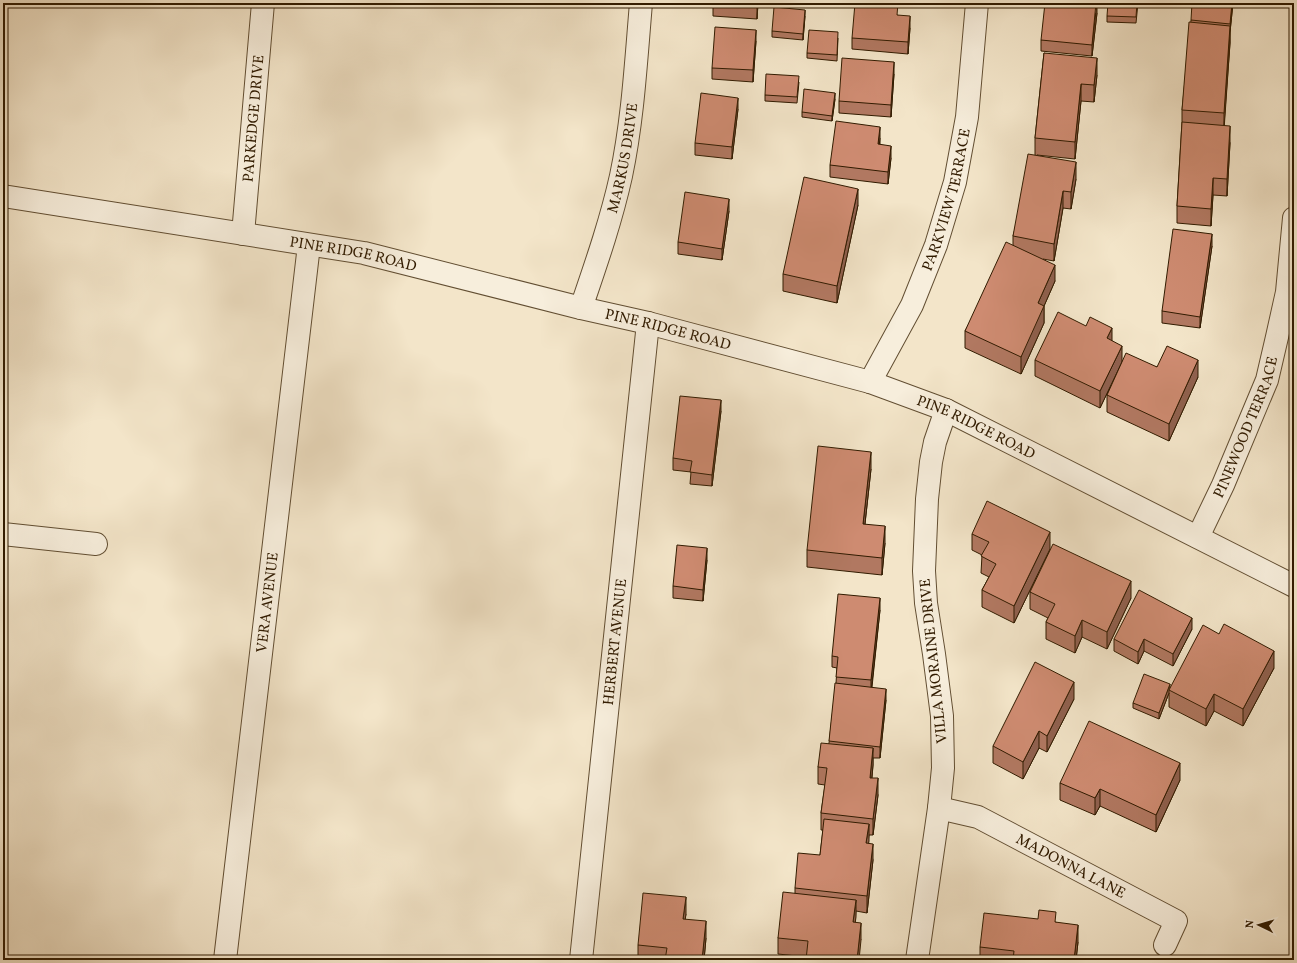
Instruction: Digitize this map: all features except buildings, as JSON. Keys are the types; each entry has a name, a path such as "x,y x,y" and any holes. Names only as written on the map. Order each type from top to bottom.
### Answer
{"street":[{"name":"PARKEDGE DRIVE","path":"243,234 263,3"},
{"name":"MARKUS DRIVE","path":"581,308 599,256 621,176 630,122 641,3"},
{"name":"PARKVIEW TERRACE","path":"870,382 912,305 936,245 955,182 967,117 977,3"},
{"name":"PINE RIDGE ROAD","path":"3,196 309,245 364,252 581,308 648,323 870,382 946,410 1294,586"},
{"name":"PINEWOOD TERRACE","path":"1198,537 1223,485 1267,380 1278,337 1286,292 1294,218"},
{"name":"VERA AVENUE","path":"225,960 309,245"},
{"name":"HERBERT AVENUE","path":"581,960 648,323"},
{"name":"VILLA MORAINE DRIVE","path":"917,960 939,808 943,768 942,716 926,603 924,571 927,499 931,462 935,442 946,410"},
{"path":"3,534 96,544"},
{"name":"MADONNA LANE","path":"939,808 978,817 1176,921 1165,945"}]}
